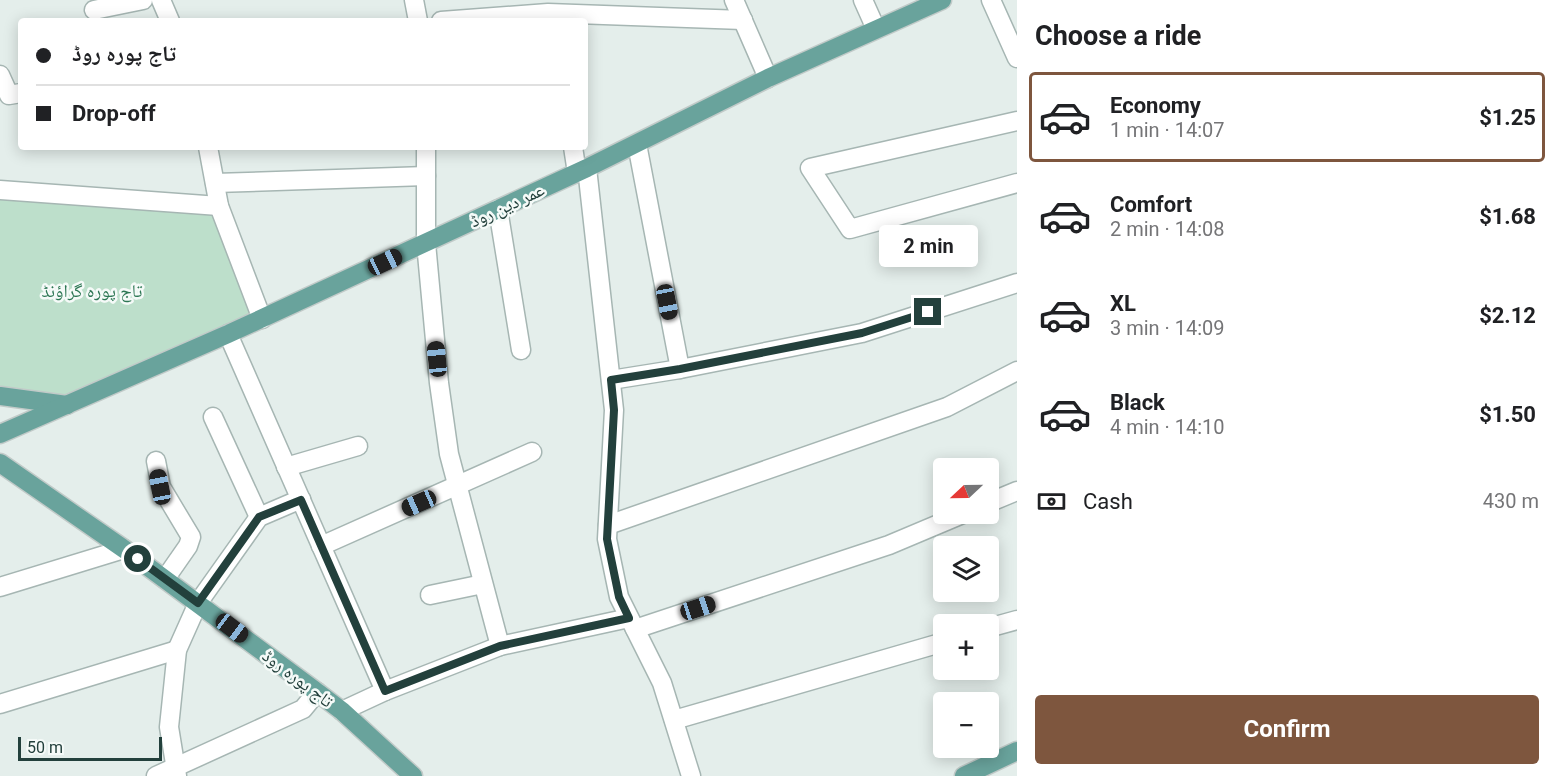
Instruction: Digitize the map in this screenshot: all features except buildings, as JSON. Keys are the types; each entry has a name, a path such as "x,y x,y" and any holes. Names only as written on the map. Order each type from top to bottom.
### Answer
{"main road":[{"name":"عمر دین روڈ","path":"0,434 262,319 582,171 768,78 942,0"},
{"path":"0,396 68,405"},
{"name":"تاج پورہ روڈ","path":"0,463 124,549 318,692 413,776"},
{"path":"964,776 1017,751"}],"street":[{"path":"94,10 143,0"},
{"path":"161,0 169,18"},
{"path":"414,0 417,18"},
{"path":"734,0 768,78"},
{"path":"863,0 876,29"},
{"path":"991,0 1017,58"},
{"path":"473,18 547,11 743,20"},
{"path":"0,75 9,95 18,94"},
{"path":"1017,121 810,168 850,229 1017,183"},
{"path":"637,144 680,369"},
{"path":"209,150 219,206 262,319"},
{"path":"426,150 426,243 439,383 449,454 500,646"},
{"path":"574,150 582,171 614,410 607,539 619,597 662,683 691,776"},
{"path":"215,183 426,176"},
{"path":"0,190 219,206"},
{"path":"498,210 521,350"},
{"path":"611,380 680,369 862,333 1017,283"},
{"path":"228,334 385,691"},
{"path":"608,525 947,407 1017,371"},
{"path":"213,417 259,517"},
{"path":"286,467 358,446"},
{"path":"321,546 532,452"},
{"path":"156,461 160,487 191,537 188,546 165,579"},
{"path":"999,498 1017,491"},
{"path":"176,772 169,727 177,650 198,603 259,517 301,500"},
{"path":"342,711 385,691 500,646 632,624 889,545 939,524"},
{"path":"0,587 124,549"},
{"path":"430,595 483,584"},
{"path":"999,625 1017,620"},
{"path":"674,720 933,645"},
{"path":"0,704 177,650"},
{"path":"156,776 176,772 303,709 318,692"}],"green space":[{"name":"تاج پورہ گراؤنڈ","path":"0,190 219,206 262,319 69,401 0,389"}],"route":[{"path":"138,559 198,603 259,517 301,500 385,691 500,646 629,618 619,597 607,539 614,410 611,380 680,369 862,333 928,312"}]}
